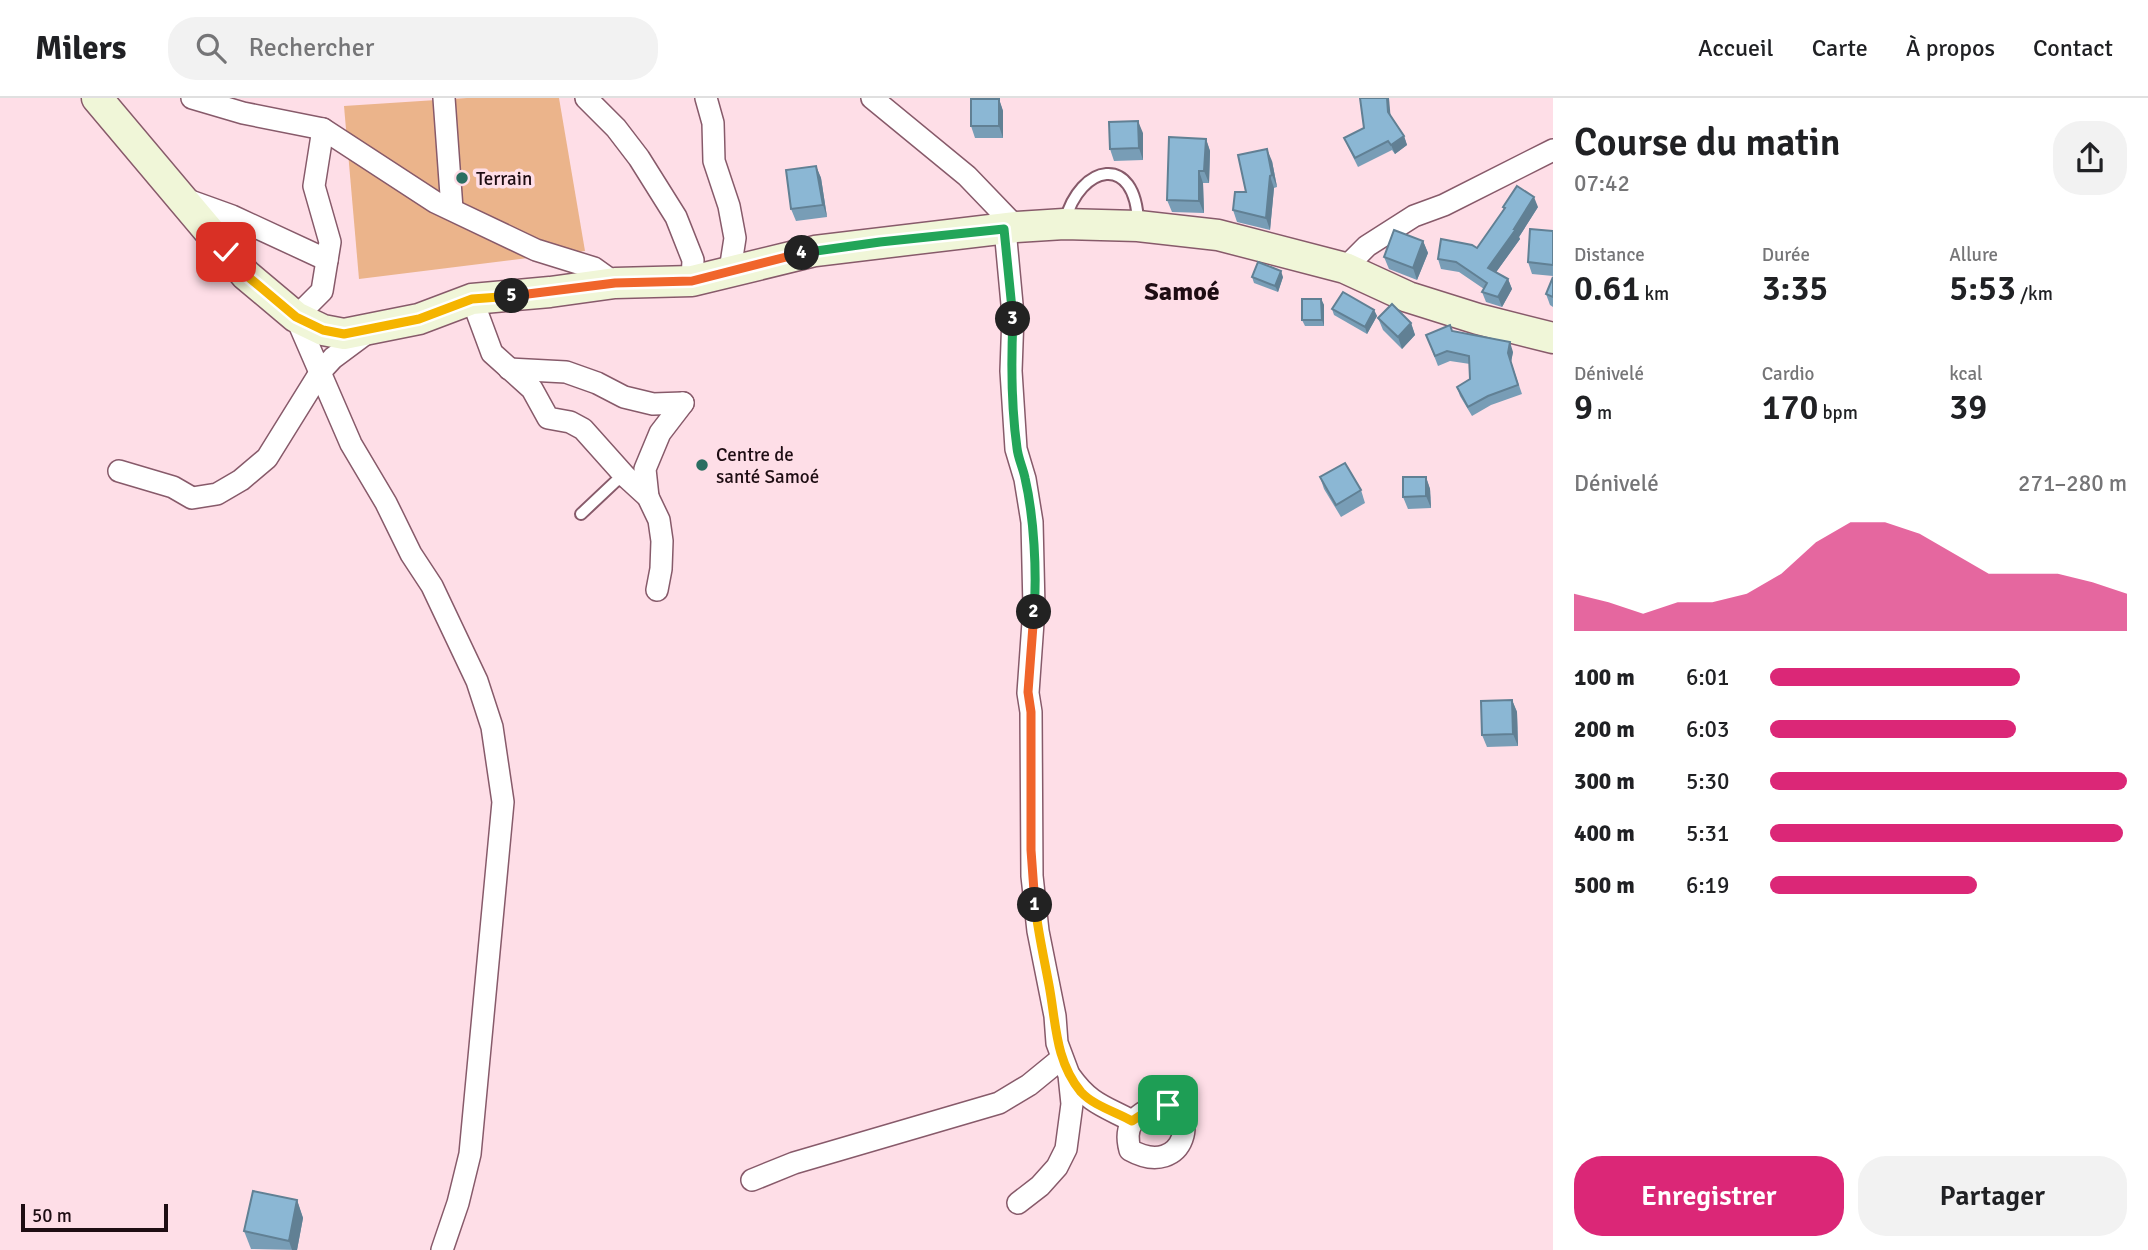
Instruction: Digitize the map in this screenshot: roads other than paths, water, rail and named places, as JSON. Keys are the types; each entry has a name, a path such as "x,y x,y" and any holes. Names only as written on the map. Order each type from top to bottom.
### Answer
{"main road":[{"path":"98,98 246,275 296,317 323,330 344,334 370,331 419,319 472,299 615,283 692,281 825,249 1064,224 1139,226 1218,235 1345,268 1408,297 1478,319 1553,338"}],"street":[{"path":"192,98 243,113 323,130 435,202 536,250 594,268 615,283"},
{"path":"444,98 452,209"},
{"path":"586,98 616,128 639,158 676,217 693,260 692,281"},
{"path":"706,98 713,123 714,162 729,206 734,238 730,270"},
{"path":"872,98 921,141 967,176 1010,228 1013,315 1010,371 1017,449 1032,522 1034,608 1028,692 1031,712 1032,876 1038,930 1055,1016 1057,1043 1066,1066 1083,1094 1102,1107 1132,1121"},
{"path":"323,130 314,186 330,242 322,291 296,317 351,444 386,503 411,554 432,586 477,681 492,727 503,802 470,1154 458,1203 442,1250"},
{"path":"1345,268 1367,246 1413,216 1444,205 1553,150"},
{"path":"180,198 232,216 327,260"},
{"path":"472,299 492,353 532,389 548,418 570,422 583,429 625,476 648,497"},
{"path":"118,471 173,487 192,498 217,494 241,480 267,458 321,371 333,358 370,331"},
{"path":"509,369 566,372 597,383 624,397 653,404 683,403 660,433 645,469 648,497 659,520 662,541 657,590"},
{"path":"752,1180 794,1163 999,1103 1066,1066"},
{"path":"1017,1203 1041,1186 1057,1167 1066,1149 1072,1104 1066,1066"}],"lane":[{"path":"1064,224 1069,204 1084,184 1097,175 1113,174 1126,180 1134,191 1138,203 1139,226"},
{"path":"581,514 625,476"}],"place":[{"name":"Terrain","path":"462,178"},
{"name":"Centre de santé Samoé","path":"702,465"}],"district":[{"name":"Samoé","path":"1182,291"}]}
